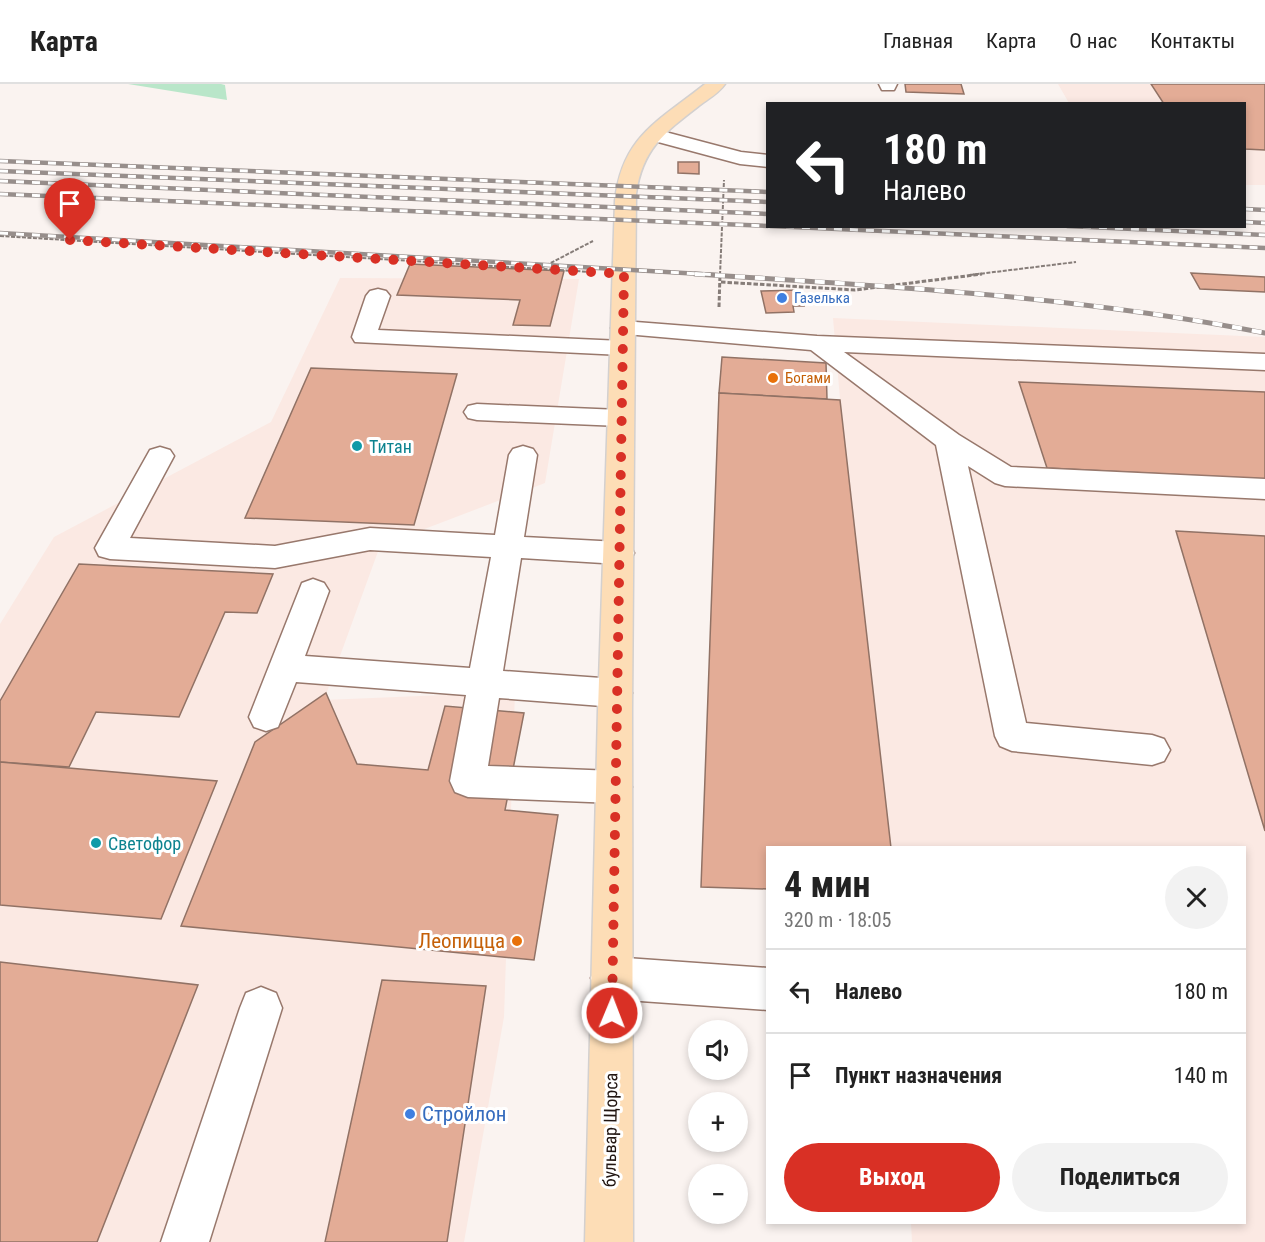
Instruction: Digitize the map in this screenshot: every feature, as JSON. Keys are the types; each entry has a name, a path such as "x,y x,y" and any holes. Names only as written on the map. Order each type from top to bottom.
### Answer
{"main road":[{"name":"бульвар Щорса","path":"609,1242 615,693 627,186 637,154 654,135 716,84"}],"lane":[{"path":"654,135 740,158 766,160"},
{"path":"378,296 364,337 622,338 716,335 817,343 1265,362"},
{"path":"817,343 949,441 1005,476 1265,489"},
{"path":"477,412 620,418"},
{"path":"949,441 1012,736 1152,750"},
{"path":"523,455 468,780 614,787"},
{"path":"160,456 110,548 275,557 370,538 619,553"},
{"path":"266,717 313,591"},
{"path":"284,668 615,693"},
{"path":"612,978 766,989"},
{"path":"184,1242 261,1008"}],"path":[{"path":"716,335 721,282 724,181 740,158"},
{"path":"540,268 574,252 625,221"},
{"path":"0,236 624,274"},
{"path":"721,282 855,290 1076,261"}],"shaded area":[{"path":"1058,84 1265,84 1265,185 1246,185 1246,102 1068,102"},
{"path":"340,278 579,279 545,483 380,546 324,700 515,692 504,1017 464,1242 0,1242 0,624 54,537 271,422"},
{"path":"833,318 1265,337 1265,1242 912,1242 911,1224 1246,1224 1246,846 879,846"}],"green space":[{"path":"128,84 221,84 225,85 227,100"}],"building":[{"path":"905,84 961,84 964,94 906,92"},
{"path":"1151,84 1265,84 1265,150 1246,149 1246,102 1163,102"},
{"path":"678,162 699,162 699,174 678,173"},
{"path":"410,264 564,271 550,326 513,325 520,300 397,295"},
{"path":"1191,273 1265,277 1265,292 1200,289"},
{"name":"Газелька","path":"799,290 804,306 793,306 794,312 766,313 761,291"},
{"name":"Богами","path":"722,357 826,363 827,399 719,393"},
{"name":"Титан","path":"311,368 457,374 414,525 245,518"},
{"path":"1019,382 1265,392 1265,479 1047,468"},
{"path":"719,393 840,400 891,846 766,846 766,889 701,887"},
{"path":"1176,531 1265,536 1265,831"},
{"path":"79,564 273,574 257,613 225,612 179,717 96,712 69,767 0,762 0,701"},
{"path":"326,693 357,764 428,770 445,706 524,713 505,810 558,815 534,960 181,926 255,742"},
{"name":"Светофор","path":"0,762 217,781 161,919 0,905"},
{"path":"0,962 198,985 97,1242 0,1242"},
{"name":"Стройлон","path":"382,980 486,986 447,1242 325,1242"}],"railway":[{"path":"0,161 766,192"},
{"path":"0,171 766,202"},
{"path":"0,181 766,214"},
{"path":"0,194 766,226"},
{"path":"1246,209 1265,210"},
{"path":"1246,222 1265,223"},
{"path":"815,228 1265,248"},
{"path":"1111,228 1265,235"},
{"path":"0,233 718,275"},
{"path":"695,274 910,288 1052,301 1194,320 1265,333"}],"place":[{"name":"Газелька","path":"782,298"},
{"name":"Богами","path":"773,378"},
{"name":"Титан","path":"357,446"},
{"name":"Светофор","path":"96,843"},
{"name":"Леопицца","path":"517,941"},
{"name":"Стройлон","path":"410,1114"}],"route":[{"path":"70,240 624,274 615,710 612,1013"}]}
